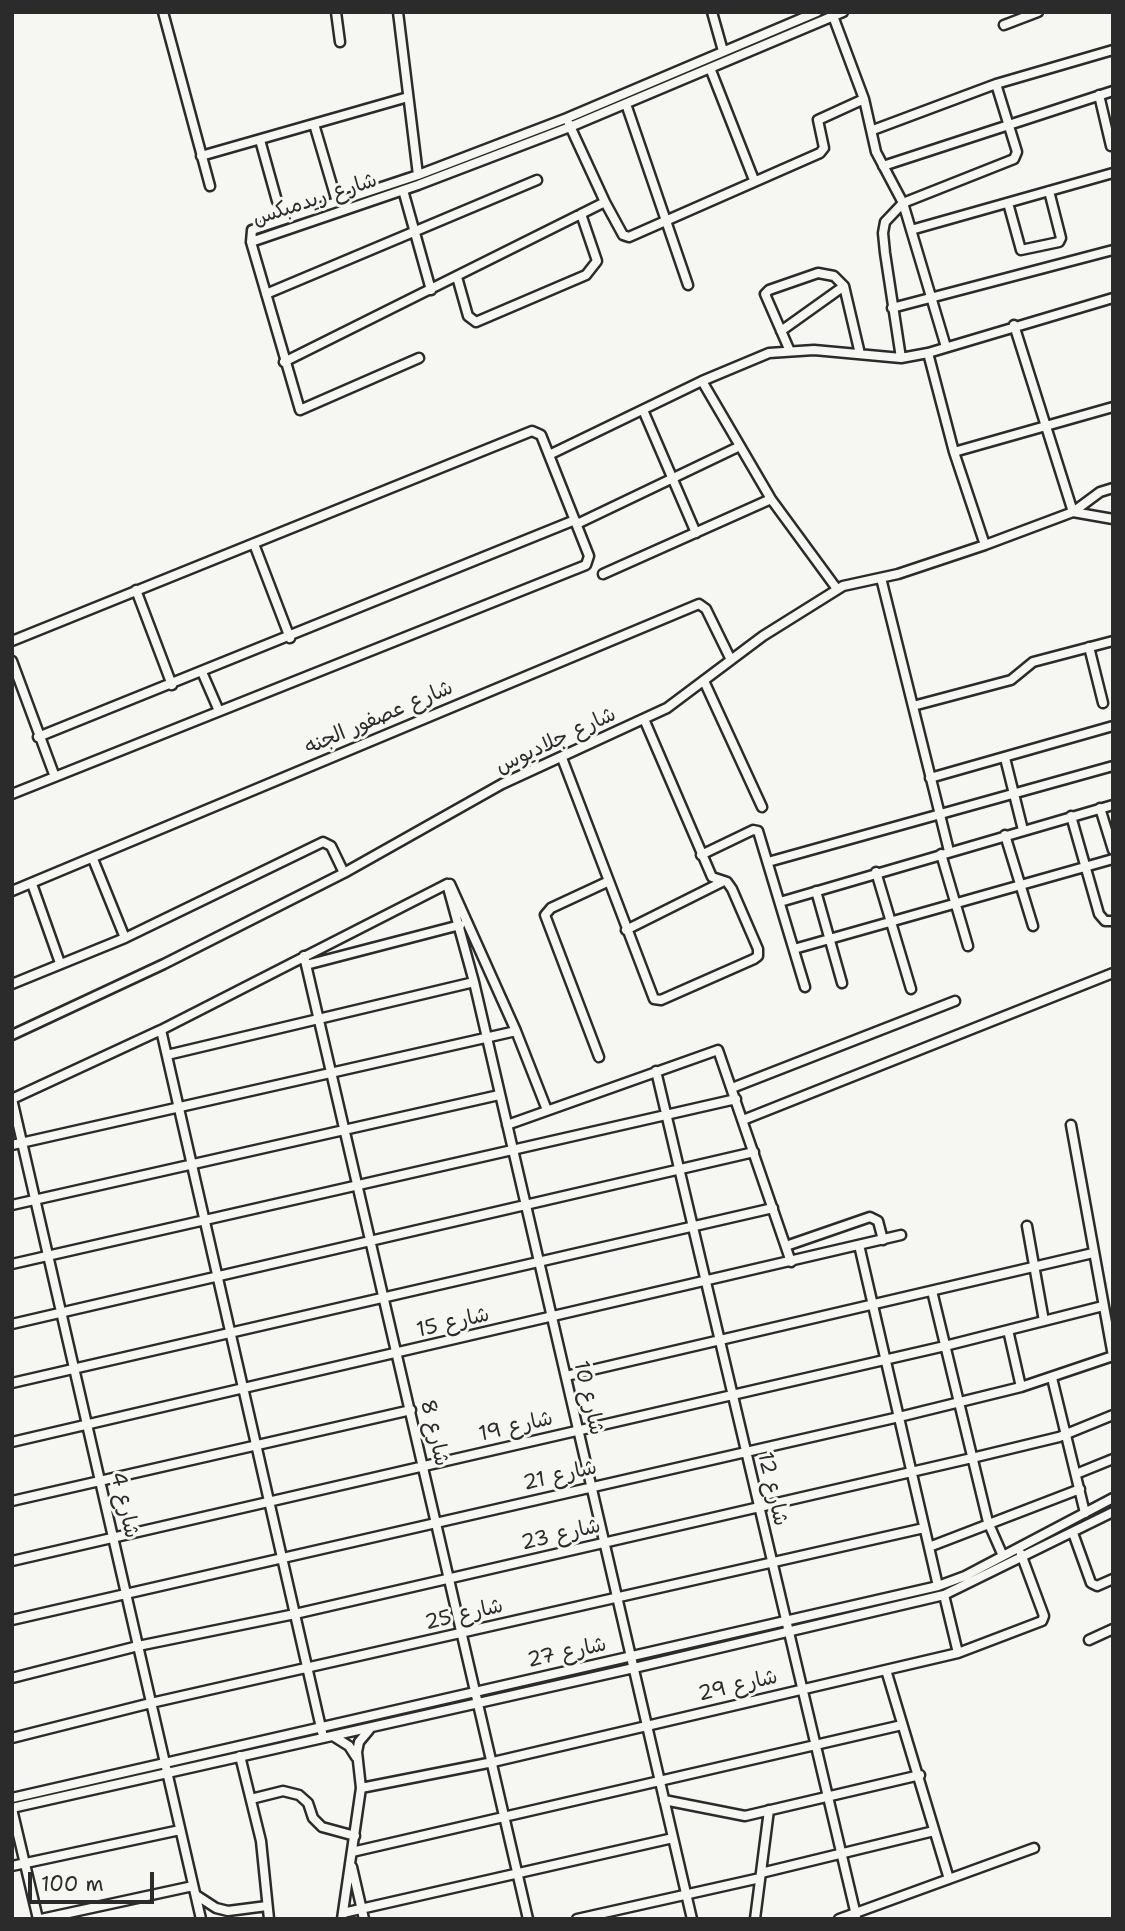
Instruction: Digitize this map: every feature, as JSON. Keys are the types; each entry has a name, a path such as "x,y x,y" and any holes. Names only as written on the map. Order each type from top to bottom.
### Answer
{"street":[{"path":"163,12 209,186"},
{"path":"336,12 340,42"},
{"path":"398,12 418,174"},
{"path":"712,12 723,51"},
{"name":"شارع ريدمبكس","path":"817,12 723,51 569,122 403,190 251,243 251,232 256,228 337,202 569,122 626,104 842,12"},
{"path":"1004,25 1038,12"},
{"path":"834,16 864,100 876,152 903,203 946,347"},
{"path":"873,130 996,84 1113,50"},
{"path":"710,68 754,180"},
{"path":"901,358 883,233 890,214 903,203 1011,162 1017,152 996,84"},
{"path":"883,166 1008,122 1113,91"},
{"path":"1099,95 1111,146"},
{"path":"201,156 408,97"},
{"path":"569,122 605,202 623,235 627,237 820,153 824,148 818,120 864,100"},
{"path":"626,104 688,285"},
{"path":"314,124 337,202"},
{"path":"260,140 277,201"},
{"path":"911,230 1113,173"},
{"path":"265,294 537,180"},
{"path":"403,190 431,290"},
{"path":"1008,203 1021,250 1059,242 1061,238 1049,191"},
{"path":"285,362 605,202"},
{"path":"457,277 468,316 476,322 586,275 595,266 596,256 581,214"},
{"path":"251,243 298,407 302,410 419,358"},
{"path":"892,308 1113,250"},
{"path":"789,349 765,298 767,291 818,272 834,276 844,286 860,354"},
{"path":"781,331 844,286"},
{"path":"549,455 760,356 789,349 901,358 928,353 1014,325 1113,298"},
{"path":"1014,325 1044,428 1073,512 1092,513 1113,519"},
{"path":"928,353 954,452 985,545"},
{"path":"702,381 738,447 771,499 837,589"},
{"path":"954,452 1113,407"},
{"path":"643,410 695,533"},
{"path":"12,641 532,431 541,435 589,556 586,565 12,794"},
{"path":"38,737 576,522 738,447"},
{"name":"شارع جلاديوس","path":"12,1035 163,964 344,873 502,784 667,708 731,660 837,589 985,545 1073,512 1100,492 1113,488"},
{"path":"603,574 771,499"},
{"path":"254,544 290,638"},
{"path":"881,578 939,814 945,853 968,946"},
{"path":"136,590 172,685"},
{"name":"شارع عصفور الجنه","path":"12,891 699,604 706,609 731,660"},
{"path":"913,706 1011,680 1033,662 1113,641"},
{"path":"1088,648 1103,703"},
{"path":"12,662 55,777"},
{"path":"202,672 219,711"},
{"path":"704,681 762,807"},
{"path":"562,758 607,882 651,994 657,1001 754,959 758,956 758,949 730,884 712,877 644,719"},
{"path":"930,778 1113,726"},
{"path":"1005,758 1023,830"},
{"path":"768,862 1113,766"},
{"path":"780,902 1113,805"},
{"path":"1100,808 1113,850"},
{"path":"1070,816 1099,914 1105,921 1113,921"},
{"path":"701,855 753,830 761,836 805,987"},
{"path":"1005,835 1032,926"},
{"path":"12,984 125,938 323,842 331,846 344,873"},
{"path":"93,859 125,938"},
{"path":"794,949 1113,859"},
{"path":"876,872 911,989"},
{"path":"599,1057 545,915 551,908 607,882"},
{"path":"626,930 722,882"},
{"path":"32,884 60,963"},
{"path":"12,1099 161,1030 447,884 454,887 547,1111"},
{"name":"شارع 10","path":"447,884 474,982 692,1919"},
{"path":"816,891 842,983"},
{"path":"306,965 460,925"},
{"name":"شارع 8","path":"304,956 438,1522 528,1919"},
{"path":"743,1120 1113,973"},
{"path":"167,1055 474,982"},
{"path":"732,1088 955,1001"},
{"path":"161,1030 324,1738"},
{"path":"12,1145 516,1031"},
{"path":"507,1125 718,1050 791,1262"},
{"name":"شارع 12","path":"656,1072 856,1915"},
{"path":"12,1205 499,1095"},
{"name":"شارع 4","path":"12,1099 201,1919"},
{"path":"12,1265 736,1099"},
{"path":"1071,1125 1113,1356"},
{"path":"12,1324 754,1152"},
{"path":"12,1382 773,1208"},
{"path":"786,1246 870,1217 878,1221 883,1240"},
{"path":"1027,1226 1044,1321"},
{"name":"شارع 15","path":"12,1442 901,1235"},
{"path":"859,1245 938,1586"},
{"path":"566,1376 1093,1253"},
{"path":"932,1291 988,1522 1003,1556"},
{"name":"شارع 19","path":"12,1561 886,1360 1103,1306"},
{"path":"1008,1330 1021,1387"},
{"name":"شارع 21","path":"12,1620 899,1417 1021,1387 1113,1356"},
{"path":"1052,1378 1085,1513"},
{"path":"12,1501 411,1410"},
{"name":"شارع 23","path":"12,1678 138,1646 295,1614 972,1458 1066,1433 1113,1415"},
{"path":"1076,1474 1113,1459"},
{"path":"929,1547 988,1522 1080,1489"},
{"name":"شارع 27","path":"12,1809 321,1727 938,1586 1113,1499"},
{"name":"شارع 27","path":"12,1798 166,1767 240,1756 371,1728 944,1595 1023,1559 1113,1512"},
{"name":"شارع 25","path":"12,1738 151,1703 924,1528"},
{"path":"1073,1533 1091,1583 1097,1586 1113,1579"},
{"name":"شارع 29","path":"361,1788 493,1762 958,1653 1042,1621 1044,1616 1019,1547"},
{"path":"944,1595 958,1653"},
{"path":"1089,1640 1113,1629"},
{"path":"886,1670 920,1775 949,1879"},
{"path":"351,1857 505,1817 902,1725"},
{"path":"371,1728 359,1742 357,1762 361,1788 343,1916 361,1909 673,1838"},
{"path":"334,1736 349,1746 357,1762"},
{"path":"240,1756 261,1841 269,1919"},
{"path":"664,1800 733,1815 769,1810 920,1775"},
{"path":"251,1798 283,1791 299,1795 308,1803 313,1818 322,1827 355,1836"},
{"path":"12,1809 39,1919 193,1886"},
{"path":"755,1919 769,1810"},
{"path":"12,1866 180,1830"},
{"path":"577,1919 761,1876 934,1831"},
{"path":"839,1919 1034,1848"},
{"path":"351,1857 364,1919"},
{"path":"196,1895 216,1908 228,1911 267,1906"},
{"path":"219,1919 228,1911"}]}
